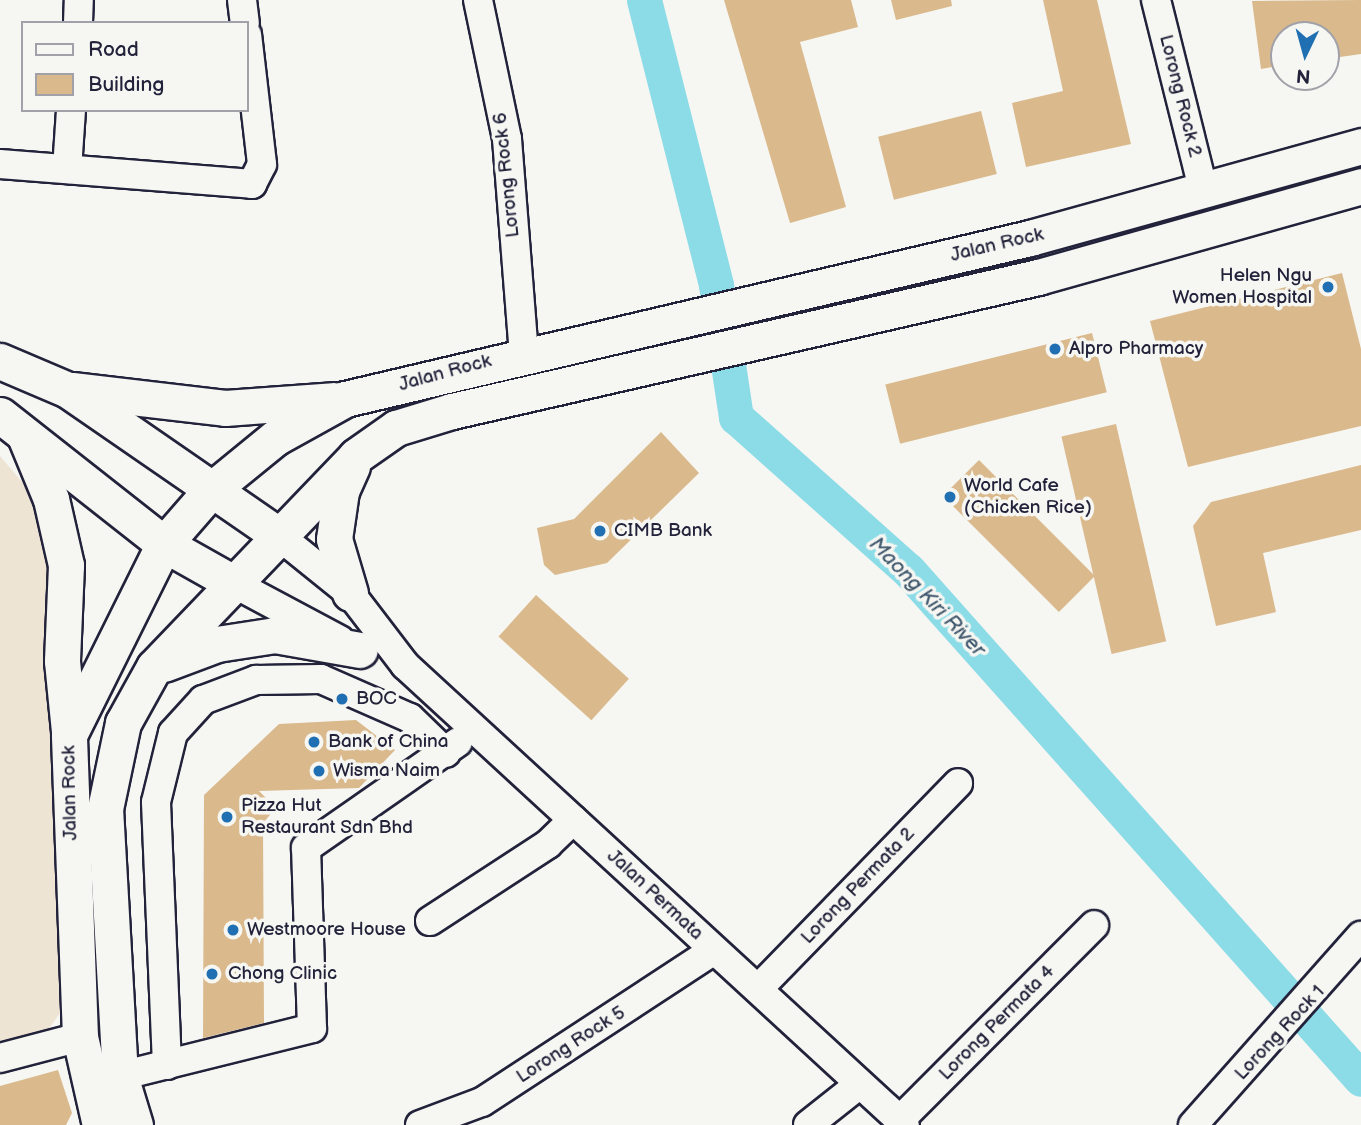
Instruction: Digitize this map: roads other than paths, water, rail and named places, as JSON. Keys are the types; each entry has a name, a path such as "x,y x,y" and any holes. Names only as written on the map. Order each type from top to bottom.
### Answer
{"main road":[{"name":"Jalan Rock","path":"100,1125 80,1037 69,734 164,544 209,491 275,438 345,399 524,353 750,303 1204,192 1361,146"},
{"name":"Jalan Rock","path":"135,1125 120,1076 105,809 123,723 154,667 356,456 396,428 452,411 757,346 1038,277 1361,186"},
{"path":"0,361 68,390 209,491 278,536"},
{"path":"68,390 225,408 345,399"},
{"path":"13,426 164,544 235,584"},
{"path":"13,426 51,499 66,565 62,661 69,734"},
{"path":"350,593 334,539 341,491 356,456"},
{"path":"154,667 218,644 275,635 359,650"}],"street":[{"path":"78,21 79,0"},
{"path":"242,0 245,21"},
{"name":"Lorong Rock 6","path":"478,0 507,139 524,353"},
{"name":"Lorong Rock 2","path":"1156,0 1204,192"},
{"path":"0,164 252,184 262,164 248,43"},
{"path":"67,169 71,112"},
{"path":"278,536 350,593 405,665"},
{"path":"235,584 359,650 405,665"},
{"name":"Jalan Permata","path":"405,665 902,1123"},
{"path":"167,1065 156,802 161,764 180,725 203,700 256,680 321,679 410,718 446,752"},
{"path":"120,1076 312,1028 306,848 446,752 474,728"},
{"name":"Lorong Permata 2","path":"758,989 958,783"},
{"path":"430,921 548,844 573,820"},
{"name":"Lorong Permata 4","path":"902,1123 1094,925"},
{"name":"Lorong Rock 1","path":"1192,1125 1341,965 1361,936"},
{"name":"Lorong Rock 5","path":"420,1125 482,1102 714,950"},
{"path":"0,1058 80,1037"},
{"path":"807,1125 860,1084"}],"waterway":[{"name":"Maong Kiri River","path":"644,0 716,285 736,417 908,570 1361,1079"}],"place":[{"name":"Helen Ngu Women Hospital","path":"1328,287"},
{"name":"Alpro Pharmacy","path":"1055,349"},
{"name":"World Cafe (Chicken Rice)","path":"950,497"},
{"name":"CIMB Bank","path":"600,531"},
{"name":"BOC","path":"342,699"},
{"name":"Bank of China","path":"314,742"},
{"name":"Wisma Naim","path":"319,771"},
{"name":"Pizza Hut Restaurant Sdn Bhd","path":"227,817"},
{"name":"Westmoore House","path":"233,930"},
{"name":"Chong Clinic","path":"212,974"}]}
